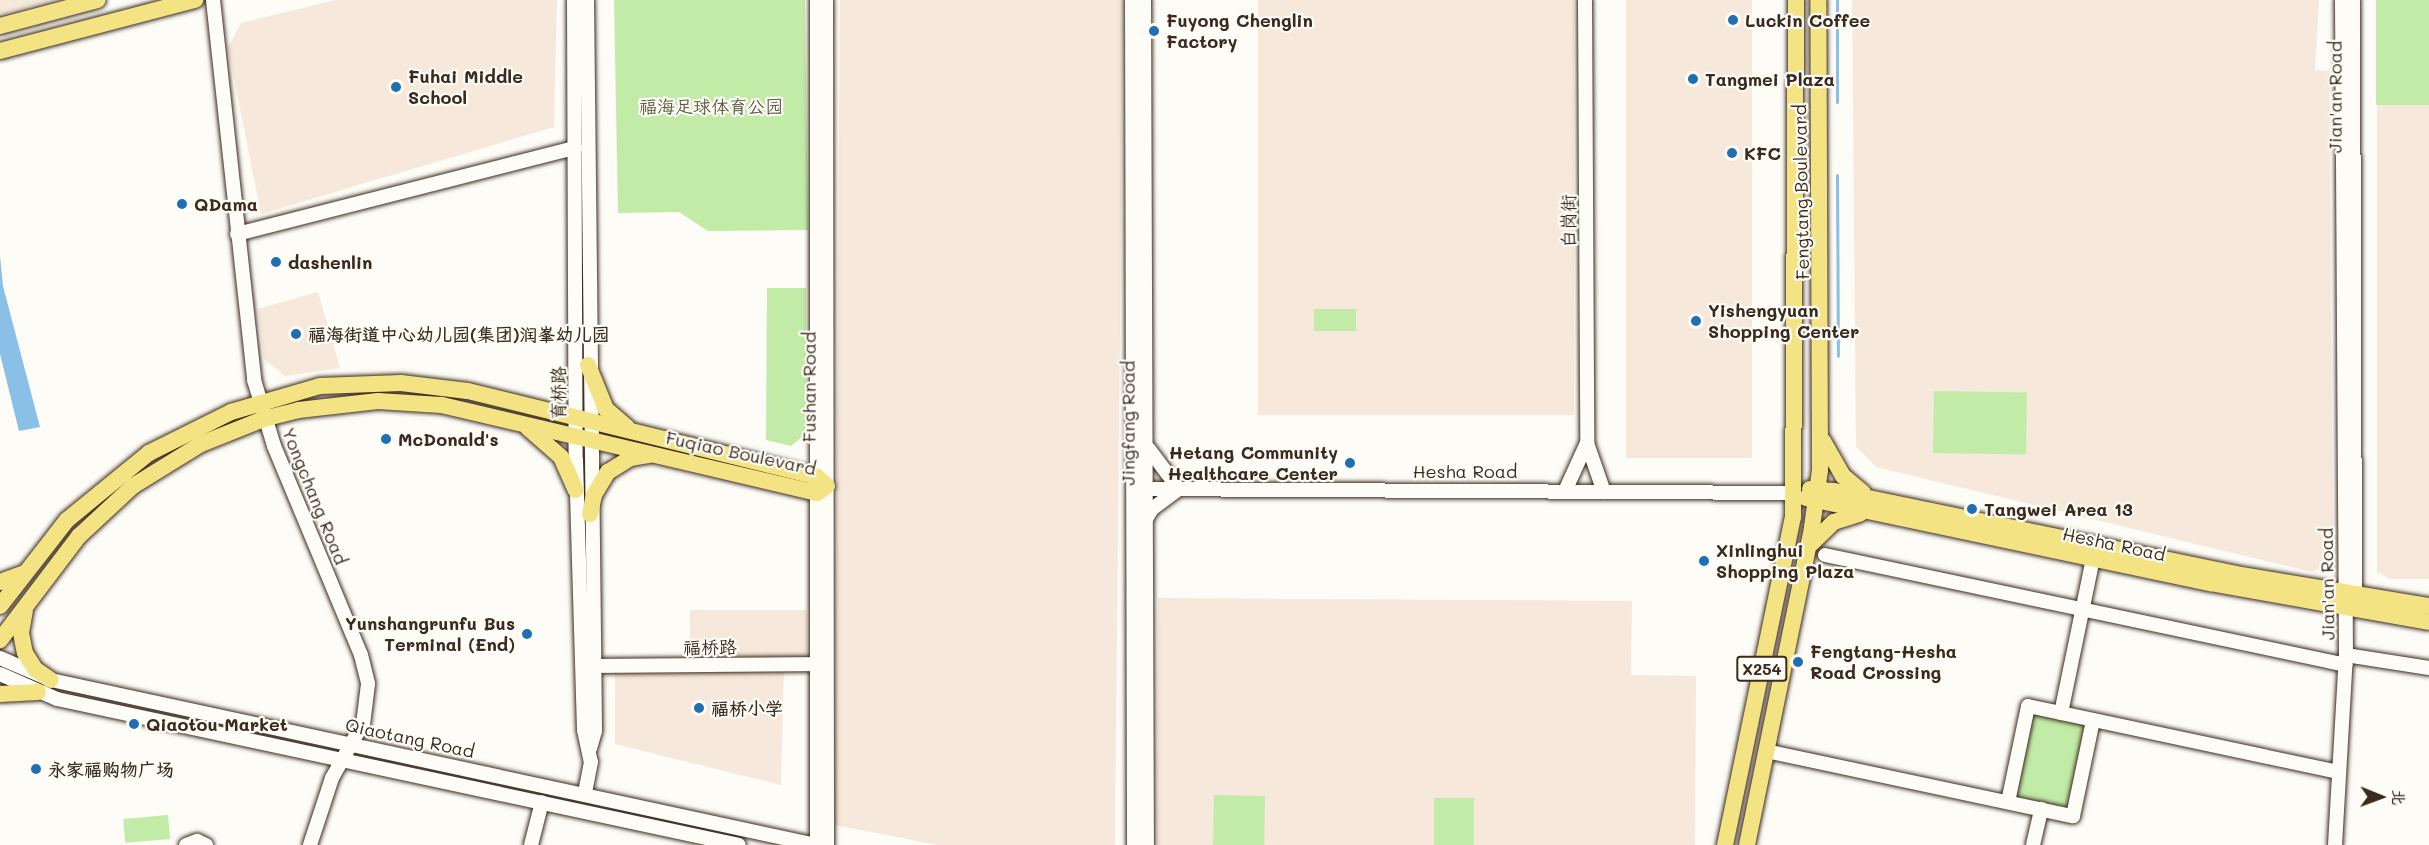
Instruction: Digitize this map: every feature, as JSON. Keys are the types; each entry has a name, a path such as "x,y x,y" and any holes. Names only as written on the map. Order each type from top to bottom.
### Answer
{"main road":[{"path":"0,26 98,0"},
{"path":"0,51 195,0"},
{"name":"Fengtang Boulevard","path":"1725,845 1790,538 1794,493 1796,0"},
{"name":"Fengtang Boulevard","path":"1747,845 1817,495 1822,439 1818,0"},
{"path":"588,365 606,409 636,432"},
{"name":"Fuqiao Boulevard","path":"0,606 49,541 86,501 148,453 195,427 260,401 321,386 367,382 421,384 468,391 636,432 820,485"},
{"name":"Fuqiao Boulevard","path":"0,640 64,554 113,502 156,469 201,444 266,418 325,406 378,401 464,409 662,456 820,485"},
{"path":"517,421 551,445 567,465 576,490"},
{"path":"1822,439 1843,476 1868,505"},
{"path":"590,514 600,482 617,465 645,455 662,456"},
{"name":"Hesha Road","path":"1794,493 1817,495 2235,574 2429,622"},
{"name":"Hesha Road","path":"1868,505 2093,559 2350,601 2429,606"},
{"name":"X254","path":"1806,553 1824,528 1868,505"},
{"path":"49,541 64,554"},
{"path":"0,582 26,572"},
{"path":"26,607 21,633 25,652 35,669 51,680"},
{"path":"0,694 38,692"}],"street":[{"name":"Yongchang Road","path":"204,0 204,30 230,213 237,234"},
{"name":"Yongchang Road","path":"213,0 254,380 266,418 366,669 366,712 341,759 310,845"},
{"name":"育桥路","path":"574,0 582,437 590,514 595,731 590,748 585,793"},
{"name":"育桥路","path":"582,419 588,365 587,0"},
{"name":"Fushan Road","path":"816,0 822,664 827,845"},
{"name":"Fushan Road","path":"820,485 826,0"},
{"name":"Jingfang Road","path":"1132,0 1141,489 1134,845"},
{"name":"Jingfang Road","path":"1144,0 1146,445 1141,489 1146,519 1147,845"},
{"name":"白岗街","path":"1585,0 1587,443"},
{"name":"Jian'an Road","path":"2342,0 2350,601"},
{"name":"Jian'an Road","path":"2335,845 2350,601 2353,0"},
{"path":"237,234 575,148"},
{"path":"464,409 468,391"},
{"name":"育桥路","path":"582,437 576,490 584,730 590,748"},
{"path":"1565,491 1587,443"},
{"path":"1587,443 1604,492"},
{"path":"1146,445 1153,459 1179,489 1152,509 1146,519"},
{"name":"Hesha Road","path":"1141,489 1794,493"},
{"path":"1825,555 2082,610 2346,660 2429,668"},
{"path":"2061,713 2093,559"},
{"name":"Qiaotang Road","path":"0,658 51,680 585,793 817,845"},
{"name":"Fushan Road","path":"817,845 822,664"},
{"name":"福桥路","path":"593,666 822,664"},
{"name":"Qiaotang Road","path":"0,674 38,692 739,845"},
{"path":"2008,802 2028,706 2339,772"},
{"path":"1766,751 2073,816 2093,720"},
{"path":"531,845 542,802"},
{"path":"2033,845 2041,809"},
{"path":"186,845 197,842 207,845"}],"shaded area":[{"path":"0,0 55,0 0,14"},
{"name":"Fuhai Middle School","path":"336,0 557,0 554,127 261,214 228,48 241,23"},
{"path":"840,0 1123,0 1115,845 938,845 835,825"},
{"path":"1258,0 1574,0 1574,415 1258,415"},
{"path":"1626,0 1752,0 1752,458 1626,458"},
{"path":"1852,0 2319,0 2315,70 2329,71 2333,562 2312,572 1876,467 1856,446"},
{"path":"2429,104 2429,579 2390,579 2377,572 2377,105"},
{"name":"福海街道中心幼儿园(集团)润峯幼儿园","path":"318,292 340,368 285,376 264,359 258,309"},
{"path":"1158,598 1632,601 1631,675 1696,676 1695,845 1157,845"},
{"path":"690,610 807,610 807,657 690,657"},
{"name":"福桥小学","path":"784,670 781,785 615,744 615,672"}],"green space":[{"name":"福海足球体育公园","path":"614,0 805,0 808,230 708,231 679,212 618,213"},
{"path":"2376,0 2429,0 2429,105 2376,105"},
{"path":"767,288 806,288 806,434 791,446 766,440"},
{"path":"1314,309 1356,309 1356,331 1314,331"},
{"path":"1934,391 2027,393 2026,455 1933,453"},
{"path":"2031,711 2088,723 2069,811 2012,799"},
{"path":"1214,795 1265,796 1264,845 1213,845"},
{"path":"1434,798 1474,798 1474,845 1434,845"},
{"path":"168,815 170,839 125,843 123,819"}],"water":[{"path":"0,256 3,286 40,427 19,431 0,354"}],"waterway":[{"path":"1837,0 1837,102"},
{"path":"1837,175 1838,356"}],"place":[{"name":"Luckin Coffee","path":"1733,20"},
{"name":"Fuyong Chenglin Factory","path":"1154,31"},
{"name":"Tangmei Plaza","path":"1693,79"},
{"name":"Fuhai Middle School","path":"396,87"},
{"name":"KFC","path":"1732,153"},
{"name":"QDama","path":"182,204"},
{"name":"dashenlin","path":"276,262"},
{"name":"Yishengyuan Shopping Center","path":"1696,321"},
{"name":"福海街道中心幼儿园(集团)润峯幼儿园","path":"296,334"},
{"name":"McDonald's","path":"386,439"},
{"name":"Hetang Community Healthcare Center","path":"1350,463"},
{"name":"Tangwei Area 13","path":"1972,509"},
{"name":"Xinlinghui Shopping Plaza","path":"1704,561"},
{"name":"Yunshangrunfu Bus Terminal (End)","path":"527,634"},
{"name":"Fengtang-Hesha Road Crossing","path":"1798,662"},
{"name":"福桥小学","path":"699,708"},
{"name":"Qiaotou Market","path":"134,724"},
{"name":"永家福购物广场","path":"36,769"}]}
